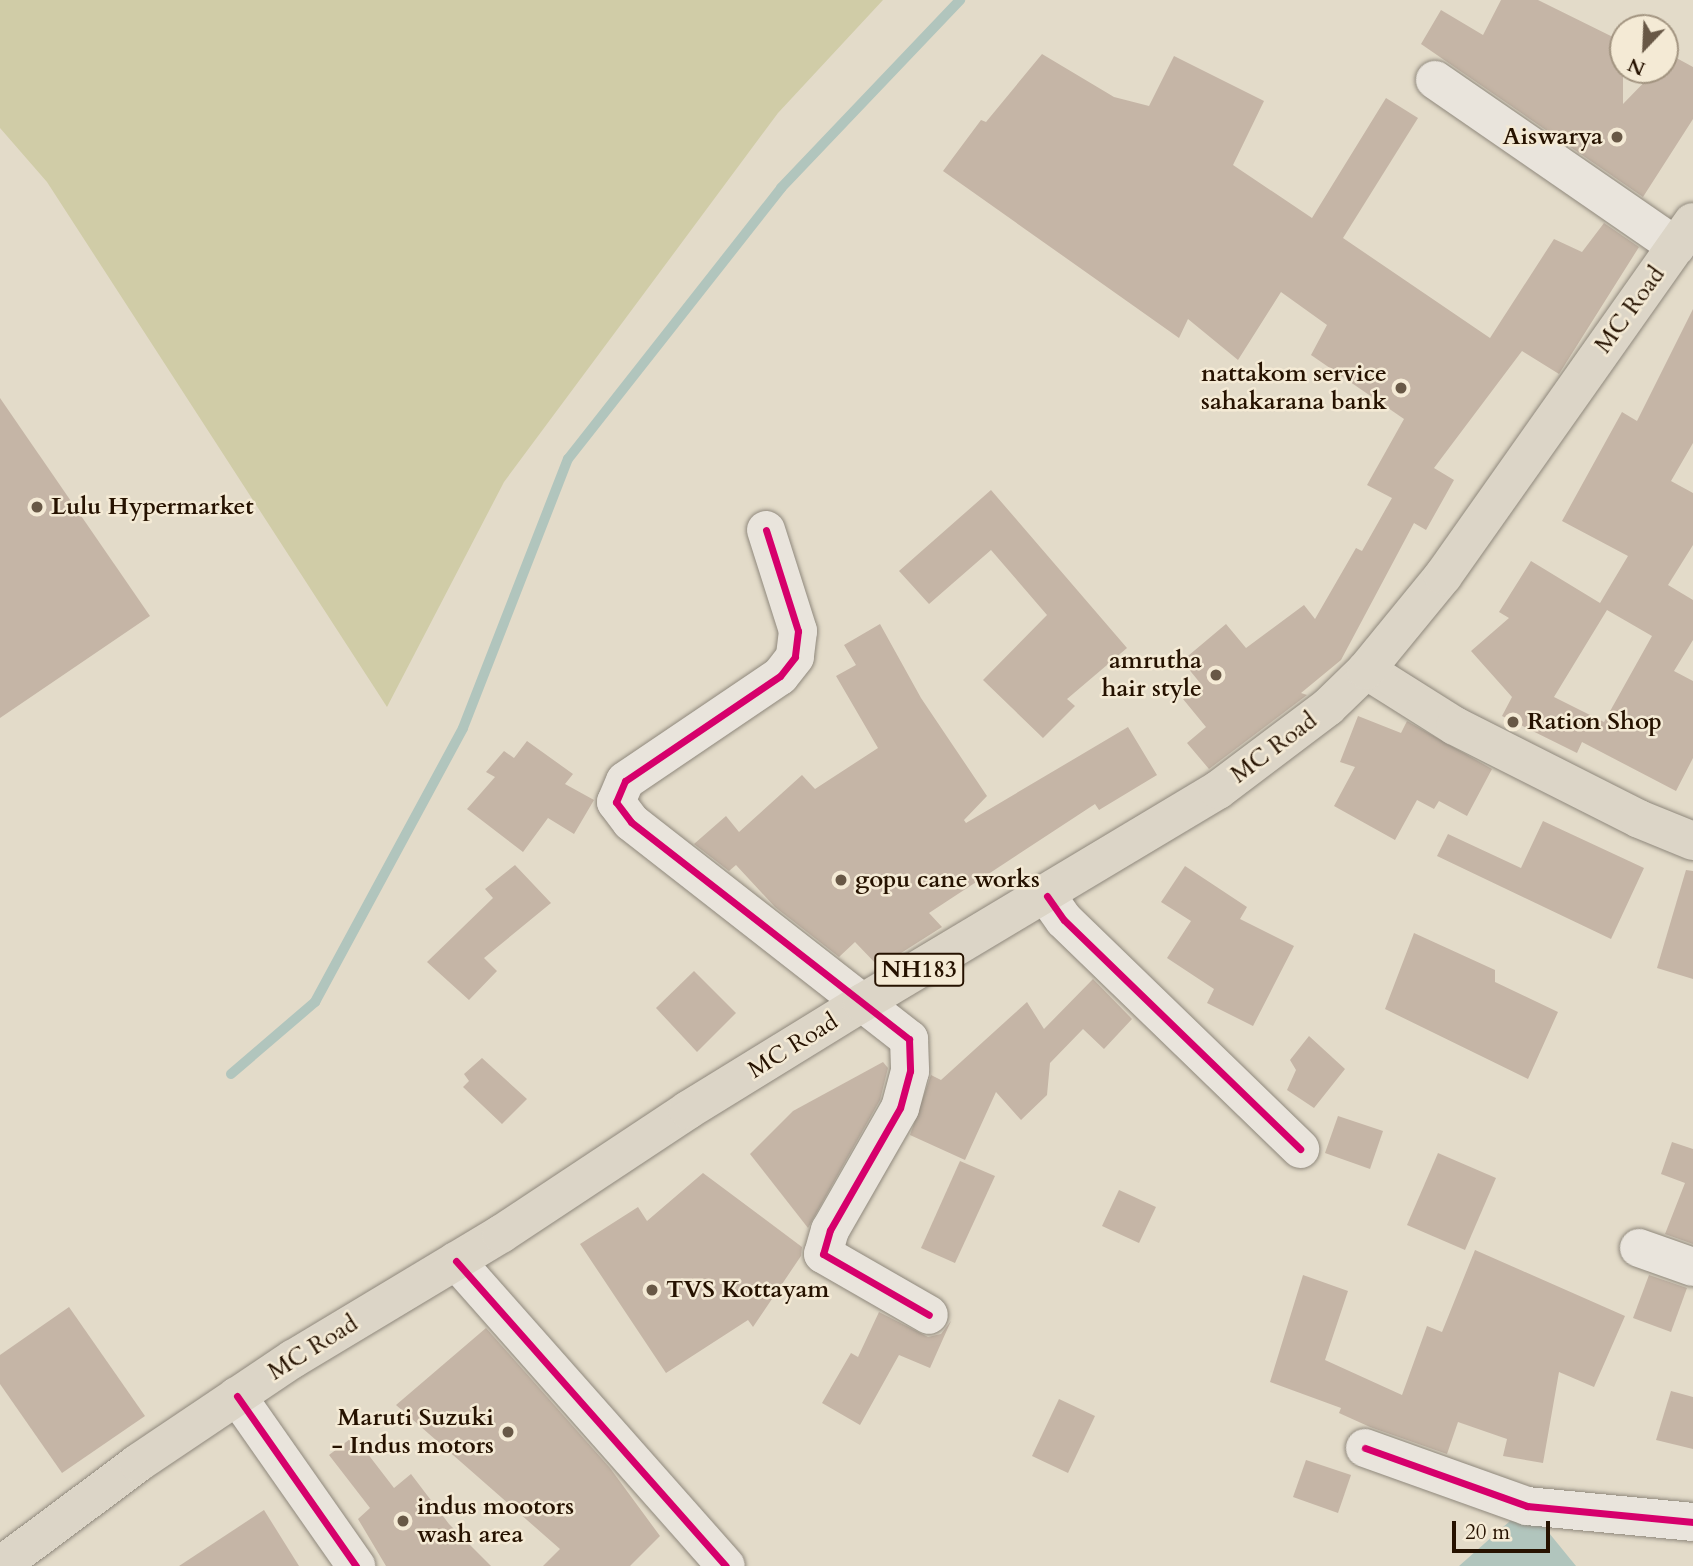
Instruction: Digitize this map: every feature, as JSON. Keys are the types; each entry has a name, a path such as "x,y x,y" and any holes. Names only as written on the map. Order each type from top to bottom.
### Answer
{"main road":[{"name":"MC Road","path":"0,1566 138,1463 237,1396 456,1261 862,1003 1047,895 1217,790 1328,707 1366,670 1443,576 1684,234"},
{"path":"1366,670 1455,726 1639,819 1693,841"}],"street":[{"path":"1435,80 1684,234"},
{"path":"766,530 798,631 795,657 780,676 625,781 616,802 631,821 909,1039 910,1071 894,1120 830,1230 823,1254 929,1315"},
{"path":"1047,895 1064,920 1300,1149"},
{"path":"1639,1248 1693,1267"},
{"path":"456,1261 726,1566"},
{"path":"237,1396 356,1566"},
{"path":"1365,1448 1527,1506 1693,1522"}],"shaded area":[{"path":"0,0 883,0 778,113 504,482 387,707 47,182 0,128"},
{"path":"1527,1506 1576,1566 1459,1566"}],"building":[{"path":"1501,0 1538,0 1609,35 1609,84 1623,84 1623,104 1642,84 1679,84 1679,59 1693,67 1693,119 1643,197 1421,44 1441,10 1483,35"},
{"path":"1042,54 1114,97 1149,106 1174,56 1264,101 1233,165 1312,218 1386,98 1418,118 1343,238 1490,338 1554,239 1582,252 1604,223 1639,247 1559,374 1522,351 1434,468 1454,480 1426,530 1414,523 1341,660 1301,693 1307,695 1209,769 1187,743 1206,727 1183,699 1201,684 1182,661 1226,624 1246,648 1304,605 1315,619 1356,548 1362,551 1392,498 1367,485 1404,419 1311,355 1327,325 1281,292 1238,360 1188,319 1179,338 943,171 981,120 986,122"},
{"path":"1693,309 1693,443 1671,481 1693,493 1693,545 1668,585 1693,600 1693,640 1674,671 1693,681 1693,758 1676,791 1582,742 1577,753 1502,716 1512,697 1471,651 1509,618 1499,612 1531,561 1600,603 1628,556 1562,521 1622,412 1637,421","holes":["1607,610 1652,636 1604,722 1554,697"]},
{"name":"Lulu Hypermarket","path":"0,398 150,616 0,718"},
{"path":"991,490 1127,648 1067,699 1075,706 1043,738 983,680 1047,615 991,550 929,604 899,571"},
{"path":"880,624 921,698 987,796 964,820 966,823 1128,727 1157,775 1099,810 1095,804 929,913 942,927 879,967 855,942 839,957 775,907 736,865 729,871 694,844 726,816 739,832 802,775 815,789 878,748 836,676 856,665 844,645"},
{"path":"1358,716 1401,733 1407,721 1492,769 1467,816 1439,801 1434,809 1417,800 1395,840 1334,806 1355,767 1340,762"},
{"path":"527,741 573,774 565,784 594,800 574,834 548,818 523,852 467,809 495,777 486,772 504,751 514,758"},
{"path":"1543,821 1644,868 1611,939 1437,856 1448,834 1521,868"},
{"path":"515,865 551,903 484,958 497,971 469,1000 427,962 493,898 485,889"},
{"path":"1185,866 1247,907 1240,919 1294,946 1253,1026 1207,1003 1214,989 1167,958 1191,921 1161,902"},
{"path":"1686,870 1693,871 1693,979 1657,968"},
{"path":"1414,933 1495,970 1495,982 1558,1012 1528,1079 1385,1009"},
{"path":"694,971 736,1013 697,1052 656,1008"},
{"path":"1093,979 1132,1019 1104,1049 1083,1029 1050,1063 1047,1095 1021,1120 996,1092 965,1160 910,1135 931,1075 941,1080 1027,1002 1044,1029"},
{"path":"1309,1036 1345,1069 1314,1108 1287,1090 1296,1070 1290,1060"},
{"path":"482,1058 527,1099 502,1124 463,1087 469,1081 464,1074"},
{"path":"883,1062 888,1068 880,1100 808,1228 750,1154 793,1111"},
{"path":"1338,1116 1383,1131 1370,1169 1325,1153"},
{"path":"1672,1142 1693,1149 1693,1244 1665,1234 1685,1183 1661,1174"},
{"path":"1438,1153 1496,1178 1465,1250 1407,1225"},
{"path":"960,1161 995,1176 955,1263 921,1248"},
{"path":"703,1173 802,1247 801,1256 753,1327 748,1320 666,1373 580,1244 638,1207 647,1221"},
{"path":"1119,1190 1156,1207 1139,1243 1102,1226"},
{"path":"1475,1250 1625,1316 1594,1387 1559,1372 1543,1463 1503,1456 1507,1439 1458,1422 1447,1454 1370,1427 1339,1413 1341,1408 1270,1382 1303,1275 1348,1291 1325,1360 1402,1395 1427,1326 1442,1332"},
{"path":"1649,1275 1687,1288 1671,1332 1633,1318"},
{"path":"69,1307 145,1416 62,1473 0,1384 0,1355"},
{"path":"879,1312 928,1337 941,1334 951,1321 930,1368 899,1355 860,1425 822,1403 851,1353 858,1357"},
{"name":"Maruti Suzuki - Indus motors","path":"486,1328 610,1468 660,1536 630,1566 543,1566 560,1549 396,1405"},
{"path":"1671,1391 1693,1397 1693,1449 1656,1440"},
{"path":"1059,1399 1095,1416 1068,1473 1032,1456"},
{"name":"indus mootors wash area","path":"354,1436 394,1488 411,1474 449,1524 491,1566 386,1566 358,1519 370,1508 329,1455"},
{"path":"1306,1460 1351,1475 1338,1513 1293,1497"},
{"path":"264,1510 299,1566 179,1566"}],"waterway":[{"path":"231,1074 315,1002 463,728 568,459 781,188 960,0"}],"cycle path":[{"path":"766,530 798,631 795,657 780,676 625,781 616,802 631,822 909,1039 910,1071 900,1108 830,1230 823,1254 929,1315"},
{"path":"1047,896 1064,920 1300,1149"},
{"path":"456,1261 726,1566"},
{"path":"237,1396 356,1566"},
{"path":"1365,1448 1527,1506 1693,1522"}],"place":[{"name":"Aiswarya","path":"1617,137"},
{"name":"nattakom service sahakarana bank","path":"1401,388"},
{"name":"Lulu Hypermarket","path":"37,507"},
{"name":"amrutha hair style","path":"1216,675"},
{"name":"Ration Shop","path":"1513,722"},
{"name":"gopu cane works","path":"841,880"},
{"name":"TVS Kottayam","path":"652,1290"},
{"name":"Maruti Suzuki - Indus motors","path":"508,1432"},
{"name":"indus mootors wash area","path":"403,1521"}]}
